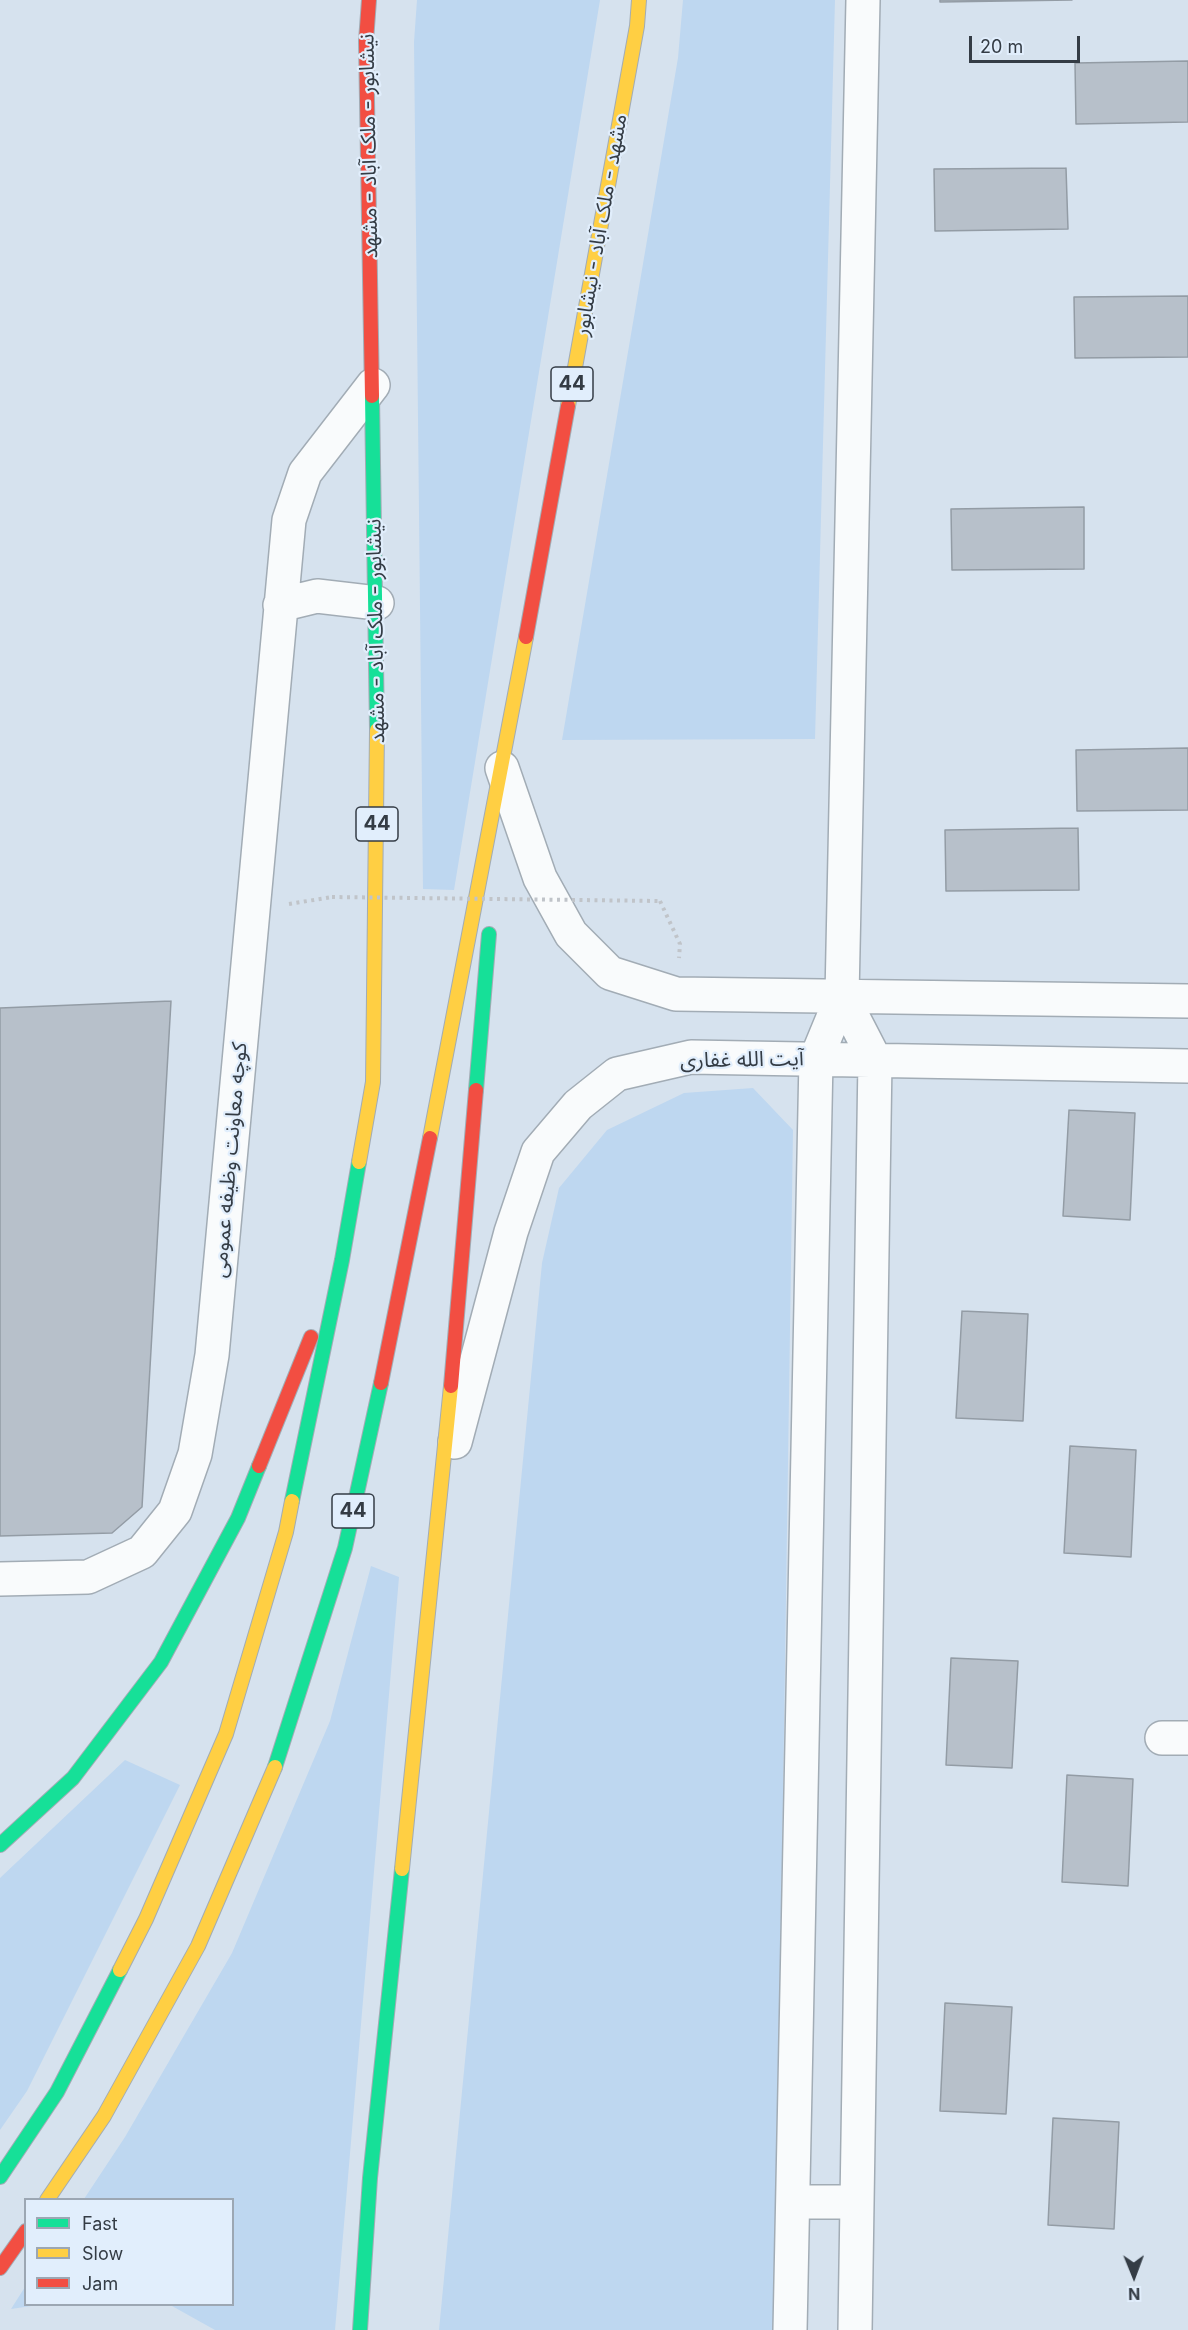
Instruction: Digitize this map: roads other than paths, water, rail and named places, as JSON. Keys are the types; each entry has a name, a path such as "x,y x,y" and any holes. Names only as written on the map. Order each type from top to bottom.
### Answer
{"highway":[{"name":"نیشابور - ملک آباد - مشهد","path":"342,1260 373,1082 377,603 366,41 369,0"},
{"name":"مشهد - ملک آباد - نیشابور","path":"502,768 637,26 639,0"},
{"name":"44","path":"492,888 502,768"},
{"name":"44","path":"48,2198 104,2116 198,1946 282,1750 345,1548 403,1280 502,768"},
{"path":"360,2330 370,2178 442,1491 490,923"},
{"name":"44","path":"0,2177 57,2092 146,1919 226,1734 286,1533 342,1260"},
{"path":"0,1845 73,1778 161,1662 238,1518 342,1260"},
{"path":"0,2268 24,2234"}],"street":[{"path":"790,2330 816,1059 842,996 863,0"},
{"name":"کوچه معاونت وظیفه عمومی","path":"0,1579 88,1577 142,1552 175,1511 195,1454 212,1355 289,520 306,473 373,385"},
{"path":"280,605 317,596 377,603"},
{"path":"502,768 540,878 571,934 610,973 676,994 1188,1001"},
{"path":"842,996 875,1060 855,2330"},
{"name":"آیت الله غفاری","path":"442,1491 511,1232 538,1152 578,1105 617,1074 691,1057 1188,1066"},
{"path":"793,2202 857,2202"}]}
